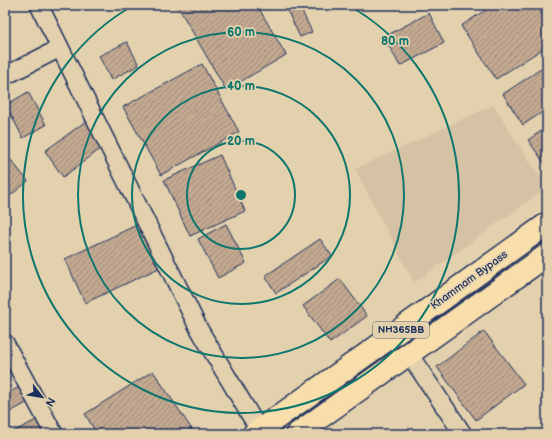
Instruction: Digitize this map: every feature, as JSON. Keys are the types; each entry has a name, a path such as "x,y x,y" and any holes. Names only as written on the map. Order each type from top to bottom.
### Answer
{"highway":[{"name":"Khammam Bypass","path":"256,432 547,224"},
{"name":"NH365BB","path":"297,434 547,255"}],"street":[{"path":"39,5 199,329 256,432"},
{"path":"5,76 60,48"},
{"path":"5,343 54,434"},
{"path":"409,354 463,434"}],"shaded area":[{"path":"493,105 547,188 414,283 355,169"}],"building":[{"path":"177,5 257,5 286,55 226,90"},
{"path":"298,5 312,32 300,37 287,10"},
{"path":"493,5 536,5 547,22 547,46 496,79 461,26"},
{"path":"429,13 444,43 400,66 384,37"},
{"path":"127,42 139,65 111,80 99,56"},
{"path":"202,64 239,132 161,175 123,107"},
{"path":"547,65 547,109 523,125 503,94"},
{"path":"28,92 46,125 23,138 6,105"},
{"path":"89,119 107,144 63,177 45,151"},
{"path":"547,127 547,167 528,140"},
{"path":"5,154 28,181 5,200"},
{"path":"220,155 245,211 190,236 164,180"},
{"path":"143,222 163,266 85,303 65,259"},
{"path":"226,224 246,263 218,278 198,239"},
{"path":"320,239 332,256 276,293 265,276"},
{"path":"340,279 367,316 330,343 303,306"},
{"path":"484,331 524,384 476,420 437,367"},
{"path":"153,371 195,434 97,434 85,414"},
{"path":"19,387 28,402 5,415 5,395"},
{"path":"38,419 46,434 9,434"}]}
